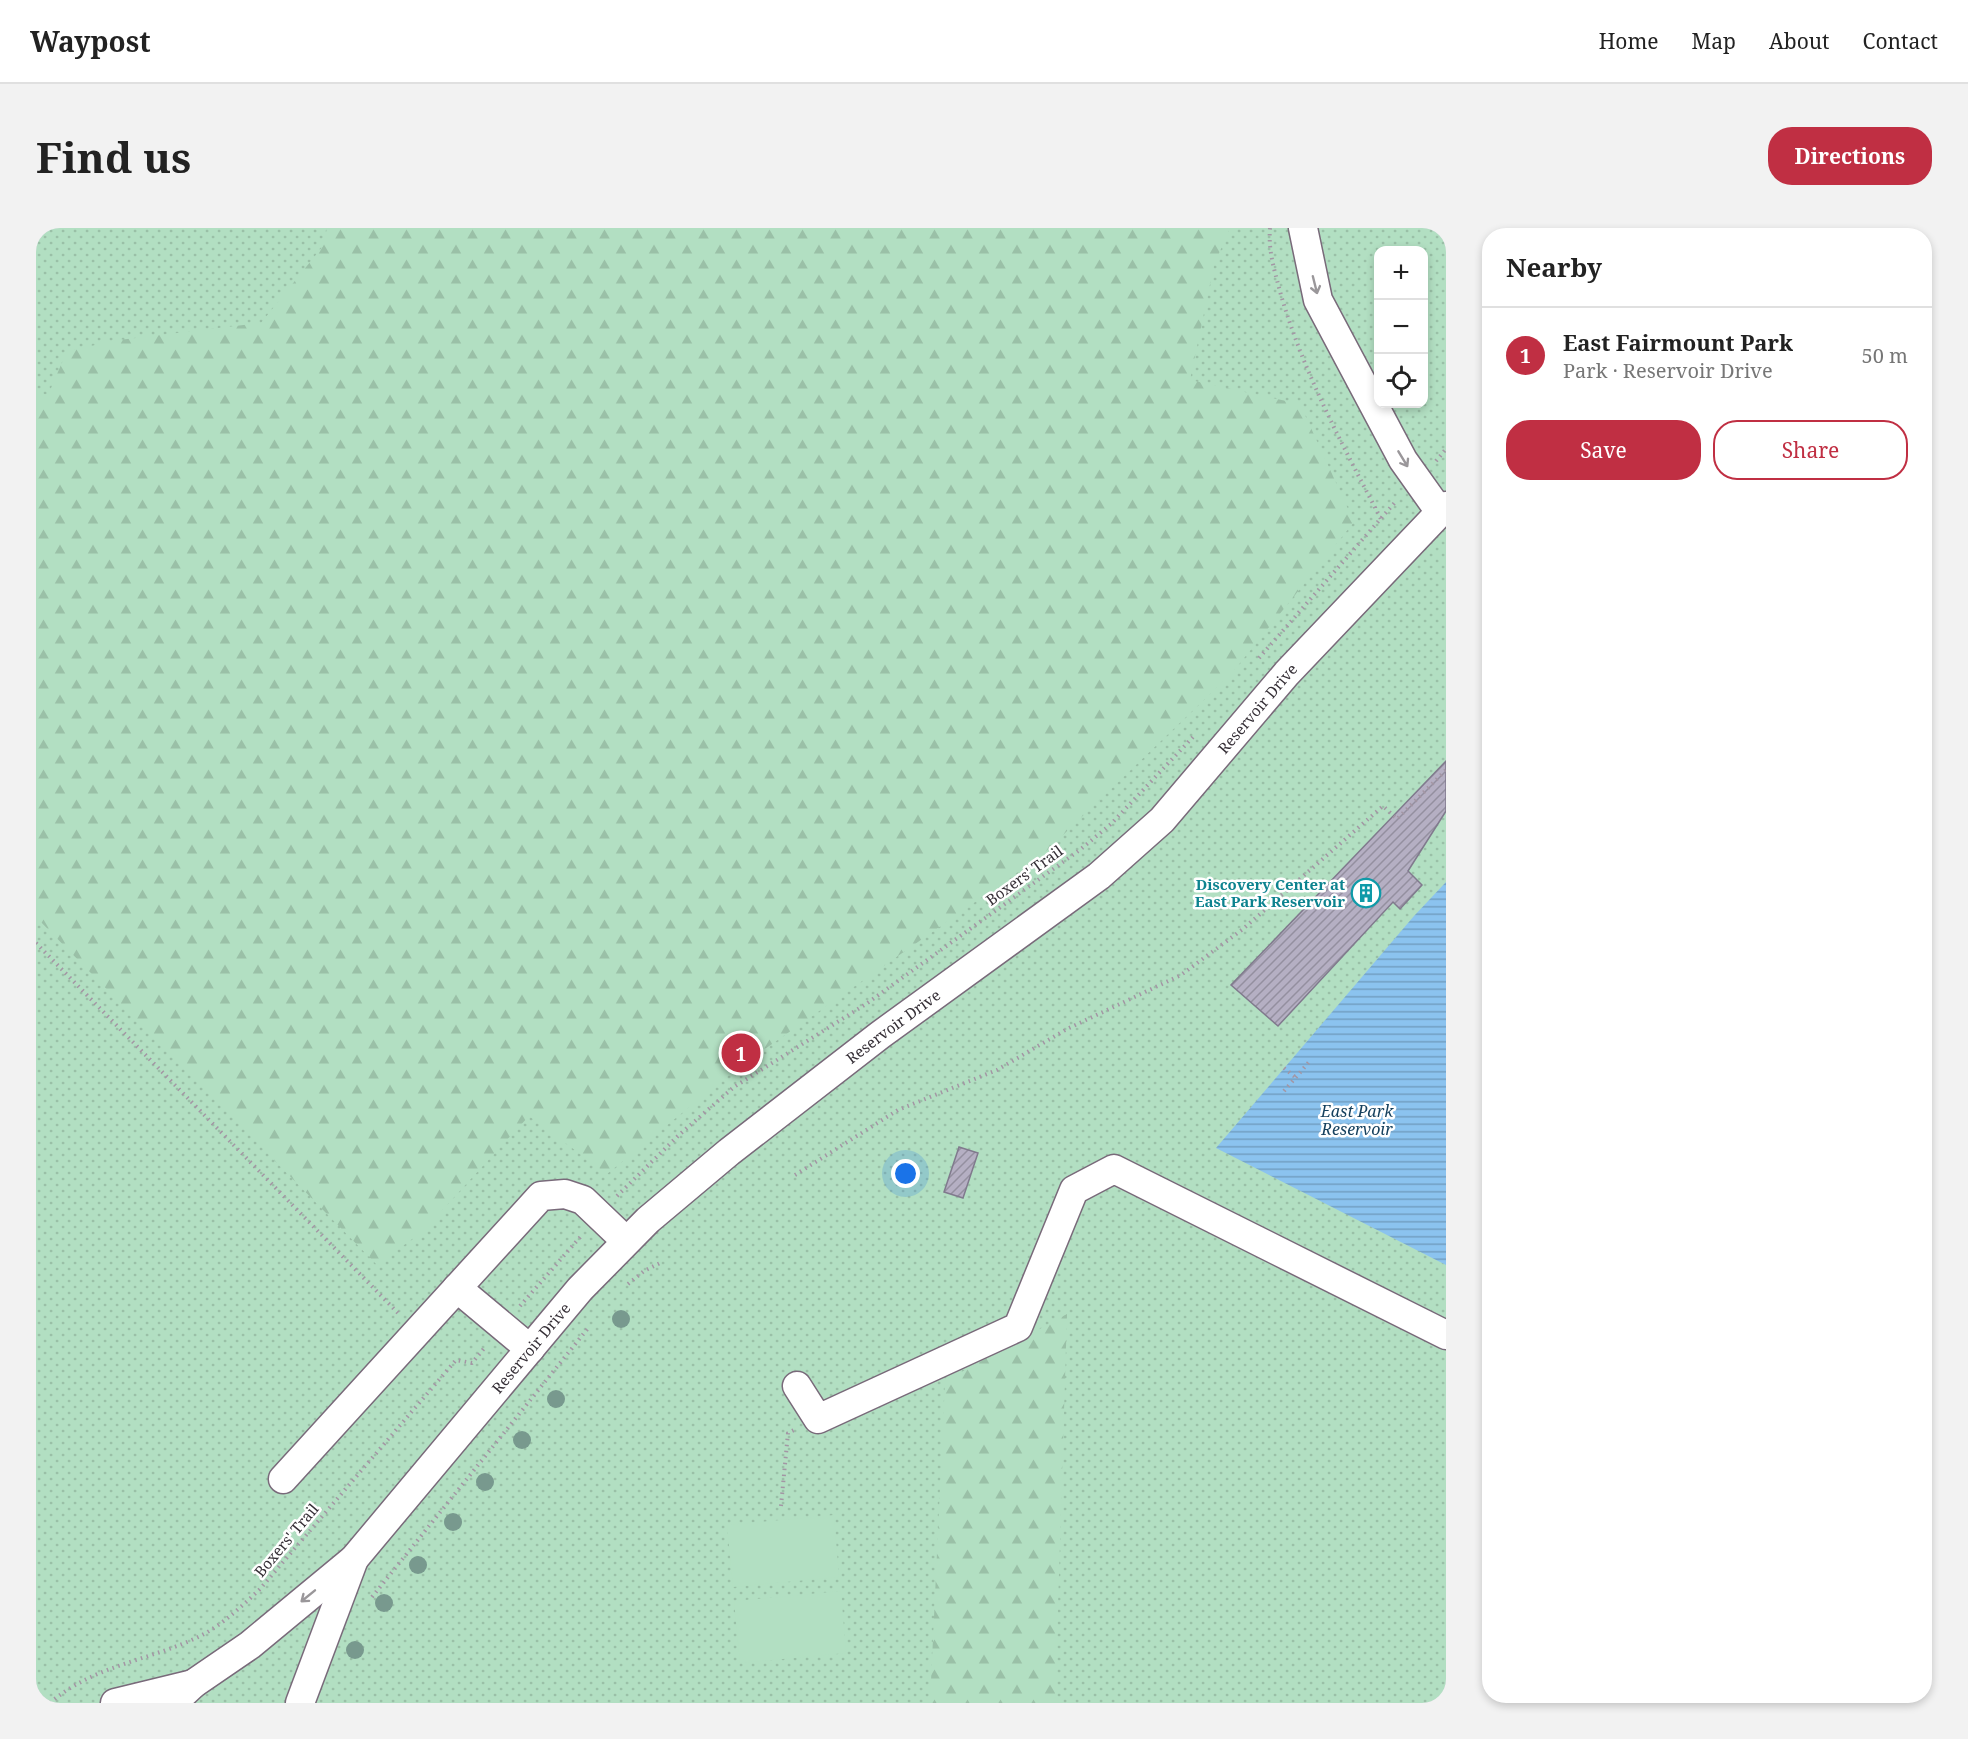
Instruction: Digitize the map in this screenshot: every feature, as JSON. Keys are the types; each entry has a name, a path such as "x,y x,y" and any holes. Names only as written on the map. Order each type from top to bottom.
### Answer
{"street":[{"path":"1303,228 1318,300 1403,460 1443,509"},
{"name":"Reservoir Drive","path":"183,1694 250,1645 354,1559 580,1289 626,1240 735,1147 880,1035 1099,876 1162,820 1287,673 1443,509"},
{"path":"796,1386 818,1419 1018,1327 1074,1190 1114,1168 1446,1335"},
{"path":"283,1479 541,1196 566,1194 583,1200 626,1240"},
{"path":"457,1288 530,1349"},
{"name":"Reservoir Drive","path":"300,1703 354,1559"},
{"path":"115,1703 183,1694"}],"path":[{"path":"1270,228 1268,249 1293,336 1332,424 1380,519"},
{"path":"1434,464 1446,449"},
{"path":"1254,664 1397,500"},
{"name":"Boxers' Trail","path":"616,1198 679,1135 734,1087 866,1004 1081,849 1127,808 1195,734"},
{"path":"795,1175 898,1110 997,1070 1067,1029 1181,975 1243,930 1383,806 1397,819 1446,770"},
{"path":"36,943 384,1301"},
{"path":"1284,1091 1309,1062"},
{"path":"1284,1068 1295,1077"},
{"path":"513,1314 587,1229"},
{"path":"621,1291 644,1271 660,1263"},
{"path":"369,1600 591,1324"},
{"name":"Boxers' Trail","path":"50,1703 85,1678 196,1639 239,1609 261,1589 456,1360 472,1363 493,1339"},
{"path":"781,1506 788,1433 818,1419"}],"green space":[{"path":"36,228 1446,228 1446,1703 36,1703"},
{"path":"327,228 1230,228 1214,265 1190,380 1300,404 1354,522 1232,673 1041,856 735,1070 607,1174 529,1116 423,1231 377,1265 36,917 36,392 48,395 67,351 119,340 261,323 323,246"},
{"path":"1067,1314 1055,1703 930,1703 945,1381"},
{"path":"834,1515 839,1577 733,1587 727,1525"},
{"path":"841,1591 846,1653 740,1663 734,1601"}],"water":[{"name":"East Park Reservoir","path":"1446,882 1446,1265 1216,1148 1414,916"}],"building":[{"name":"Discovery Center at East Park Reservoir","path":"1446,761 1446,811 1408,871 1422,885 1400,909 1393,902 1278,1026 1231,985"},
{"path":"959,1147 978,1153 963,1198 944,1192"}],"place":[{"name":"Discovery Center at East Park Reservoir","path":"1366,893"},
{"name":"East Fairmount Park","path":"741,1053"}]}
